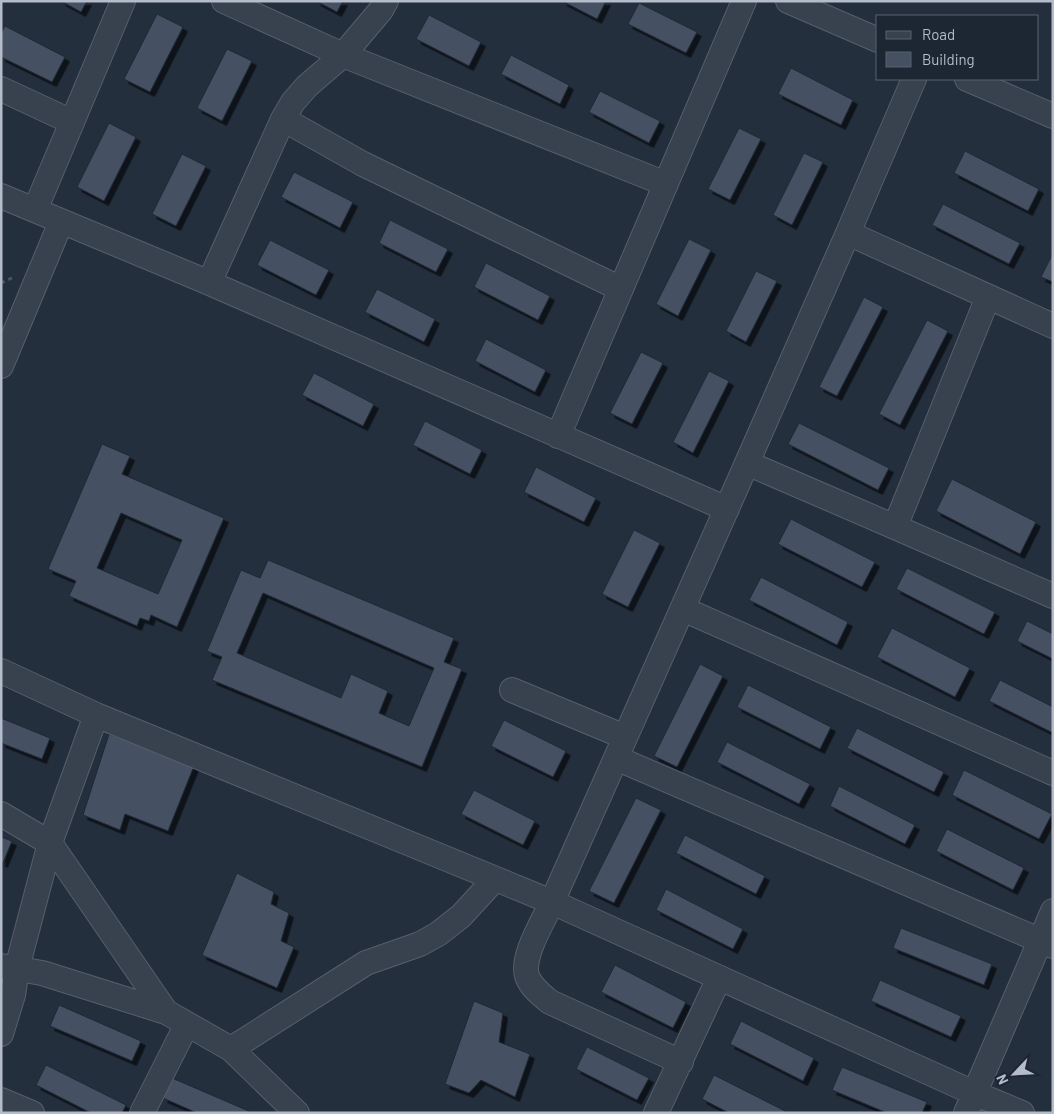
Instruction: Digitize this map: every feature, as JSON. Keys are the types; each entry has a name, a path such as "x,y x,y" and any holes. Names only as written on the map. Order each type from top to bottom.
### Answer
{"street":[{"path":"35,210 123,1"},
{"path":"224,1 343,54 666,184"},
{"path":"210,283 293,102 306,86 343,54 381,10 386,1"},
{"path":"558,436 744,1"},
{"path":"788,1 876,39"},
{"path":"681,1062 550,1002 531,984 527,974 526,960 727,509 914,80"},
{"path":"969,80 1053,116"},
{"path":"1,89 72,122"},
{"path":"284,119 363,164 621,289"},
{"path":"1,196 210,283 727,509"},
{"path":"1,366 61,222"},
{"path":"848,232 1053,326"},
{"path":"895,527 988,297"},
{"path":"747,463 1053,596"},
{"path":"682,609 1053,773"},
{"path":"1,671 96,714 552,902 719,978 970,1103 1022,1113"},
{"path":"512,690 621,748 1046,943"},
{"path":"1,1034 13,995 9,967 50,843 96,714"},
{"path":"1,814 50,843 166,1012"},
{"path":"231,1049 366,963 420,944 438,934 461,916 495,879"},
{"path":"970,1103 1046,943 1053,910"},
{"path":"9,967 73,982 166,1012 231,1049 297,1113"},
{"path":"656,1113 719,978"},
{"path":"142,1113 187,1024"},
{"path":"1,1100 32,1113"}],"building":[{"path":"61,1 87,1 81,12"},
{"path":"316,1 343,1 337,12"},
{"path":"562,1 606,1 597,19"},
{"path":"639,3 697,32 686,53 628,24"},
{"path":"157,14 183,27 150,92 124,79"},
{"path":"429,15 481,42 469,66 416,39"},
{"path":"5,26 65,57 52,82 1,57 1,33"},
{"path":"227,49 252,61 222,121 197,108"},
{"path":"511,55 569,85 560,104 501,74"},
{"path":"791,68 853,100 841,125 778,94"},
{"path":"600,91 660,121 649,143 589,112"},
{"path":"109,123 136,137 104,201 77,187"},
{"path":"739,128 761,139 730,200 708,189"},
{"path":"965,151 1039,189 1028,211 954,173"},
{"path":"804,153 823,162 792,225 773,215"},
{"path":"182,154 206,166 176,226 152,214"},
{"path":"294,172 353,202 340,228 281,197"},
{"path":"943,204 1020,243 1009,264 932,225"},
{"path":"390,220 448,249 436,272 379,243"},
{"path":"689,239 711,250 678,316 656,304"},
{"path":"270,240 329,270 316,295 257,265"},
{"path":"1053,253 1053,282 1041,277"},
{"path":"486,263 550,296 538,320 474,287"},
{"path":"756,271 777,281 746,342 726,331"},
{"path":"377,289 435,319 424,342 365,312"},
{"path":"864,297 883,307 837,396 819,387"},
{"path":"927,320 948,331 900,425 879,414"},
{"path":"486,339 546,370 535,392 475,361"},
{"path":"641,352 663,363 632,424 610,413"},
{"path":"709,371 729,381 693,453 673,442"},
{"path":"314,373 374,404 363,426 302,395"},
{"path":"425,421 482,450 470,474 413,445"},
{"path":"799,423 889,468 878,490 788,444"},
{"path":"102,444 130,456 122,474 224,518 177,627 151,615 149,621 140,618 137,626 69,596 76,581 48,569","holes":["121,513 182,540 158,594 97,568"]},
{"path":"536,467 596,498 584,522 524,492"},
{"path":"952,479 1036,522 1020,554 936,511"},
{"path":"791,519 875,562 862,587 778,544"},
{"path":"634,530 660,543 628,607 602,594"},
{"path":"268,560 454,638 444,662 462,669 422,767 212,680 222,657 207,651 241,570 260,578","holes":["263,593 434,668 409,726 379,713 388,691 351,674 341,698 237,653"]},
{"path":"907,568 995,612 984,634 896,589"},
{"path":"761,577 848,622 837,645 749,600"},
{"path":"1027,621 1053,634 1053,659 1017,641"},
{"path":"892,628 970,668 955,697 877,657"},
{"path":"700,664 723,676 677,767 654,756"},
{"path":"1000,680 1053,707 1053,733 989,701"},
{"path":"748,685 831,727 820,749 737,707"},
{"path":"1,718 50,738 42,759 1,743"},
{"path":"504,720 566,751 553,777 491,746"},
{"path":"857,728 944,772 934,792 847,748"},
{"path":"109,734 194,766 168,831 125,814 120,830 83,815"},
{"path":"727,742 810,784 799,804 717,762"},
{"path":"964,770 1052,814 1039,839 952,795"},
{"path":"839,786 915,825 905,844 830,806"},
{"path":"474,790 535,821 523,845 461,814"},
{"path":"636,798 661,810 614,903 589,891"},
{"path":"947,829 1024,868 1013,890 936,851"},
{"path":"685,835 765,876 756,894 676,853"},
{"path":"1,837 12,841 3,863 1,862"},
{"path":"237,873 274,892 271,904 289,913 281,941 294,947 277,988 202,955"},
{"path":"666,889 743,929 733,949 656,910"},
{"path":"901,928 992,964 984,985 893,948"},
{"path":"615,965 686,1002 673,1028 601,992"},
{"path":"880,980 961,1016 951,1037 871,1001"},
{"path":"474,1001 503,1013 499,1042 530,1054 515,1097 481,1080 469,1093 445,1084"},
{"path":"59,1005 141,1041 132,1061 50,1026"},
{"path":"741,1021 814,1058 803,1081 730,1044"},
{"path":"587,1047 649,1078 637,1100 576,1069"},
{"path":"46,1065 126,1105 122,1113 91,1113 36,1085"},
{"path":"842,1067 927,1102 922,1113 887,1113 832,1090"},
{"path":"714,1075 789,1113 729,1113 702,1099"},
{"path":"172,1078 251,1113 197,1113 163,1098"}]}
